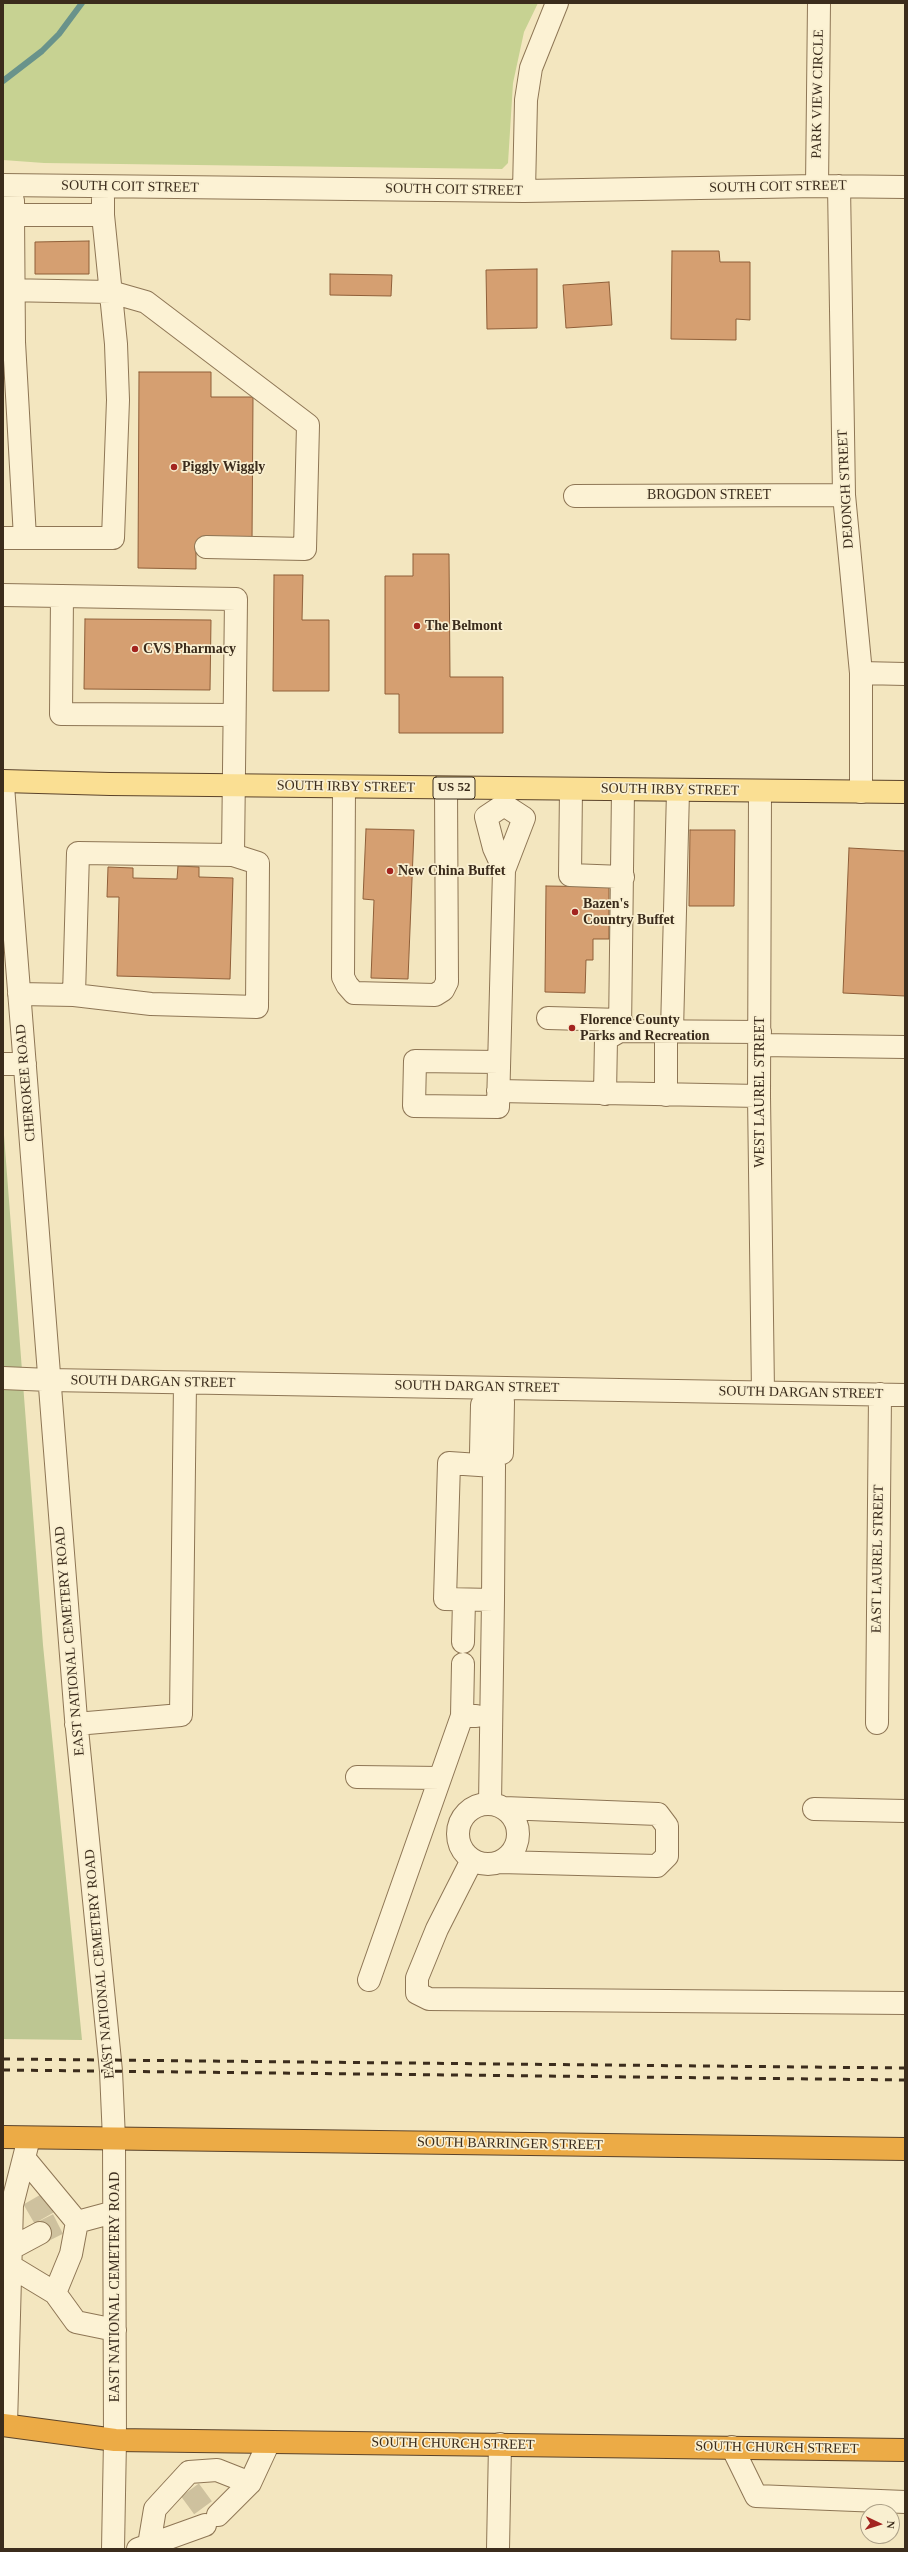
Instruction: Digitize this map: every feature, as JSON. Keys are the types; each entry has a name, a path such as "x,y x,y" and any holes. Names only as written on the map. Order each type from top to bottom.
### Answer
{"highway":[{"name":"SOUTH BARRINGER STREET","path":"3,2138 27,2148 114,2139 905,2149"},
{"name":"SOUTH CHURCH STREET","path":"5,2425 115,2440 905,2450"}],"main road":[{"name":"SOUTH IRBY STREET","path":"3,781 232,786 446,788 504,797 571,789 905,792"}],"street":[{"path":"524,191 526,100 531,68 556,3"},
{"name":"PARK VIEW CIRCLE","path":"817,186 819,3"},
{"path":"8,185 13,215 7,290 25,538"},
{"name":"SOUTH COIT STREET","path":"8,185 524,191 817,186 905,187"},
{"path":"3,538 113,538 118,400 111,292 103,215 103,186"},
{"name":"DEJONGH STREET","path":"839,186 844,495 861,673 861,792"},
{"path":"13,215 103,215"},
{"path":"7,290 111,292 146,302 308,425 305,550 206,547"},
{"name":"BROGDON STREET","path":"575,496 844,495"},
{"path":"3,595 236,599 232,786 233,855"},
{"path":"62,596 61,714 234,715"},
{"path":"861,673 905,674"},
{"name":"CHEROKEE ROAD","path":"3,786 7,901 13,982 26,1064 49,1380"},
{"path":"344,787 344,977 347,986 354,993 435,995 443,990 447,982 446,788"},
{"path":"571,789 570,875 622,877"},
{"path":"605,1094 606,1039 621,1025 623,790"},
{"path":"666,1095 678,791"},
{"name":"WEST LAUREL STREET","path":"760,791 759,1096 763,1392"},
{"path":"499,1062 415,1062 414,1106 498,1107 504,870 494,848 486,817 504,797"},
{"path":"13,982 74,995 130,1001 257,1007 258,863 233,855 78,853 74,995"},
{"path":"548,1018 669,1031 905,1047"},
{"path":"3,1064 26,1064"},
{"path":"498,1090 605,1094 759,1096"},
{"name":"SOUTH DARGAN STREET","path":"3,1378 493,1392 763,1392 905,1395"},
{"name":"EAST NATIONAL CEMETERY ROAD","path":"49,1380 76,1724 110,2071 114,2139 115,2440 113,2549"},
{"path":"76,1724 181,1714 185,1383"},
{"path":"493,1392 482,1405 481,1453 493,1461"},
{"name":"EAST LAUREL STREET","path":"877,1723 880,1394"},
{"path":"493,1461 449,1463 445,1599 493,1600"},
{"path":"493,1461 491,1716 497,1806"},
{"path":"463,1642 464,1600"},
{"path":"369,1980 462,1716 463,1664"},
{"path":"462,1716 491,1716"},
{"path":"357,1777 440,1778"},
{"path":"497,1806 511,1815 518,1832 514,1850 500,1862"},
{"path":"497,1806 658,1814 667,1826 667,1856 657,1866 500,1862 490,1865 472,1860 460,1845 458,1835 459,1825 471,1809 497,1806"},
{"path":"814,1809 905,1811"},
{"path":"472,1860 437,1929 417,1978 417,1993 429,1999 905,2003"},
{"path":"5,2425 12,2258 20,2218 9,2198 27,2148"},
{"path":"27,2148 53,2200 71,2254 55,2294"},
{"path":"12,2258 62,2224 114,2212"},
{"path":"12,2258 55,2294 76,2322 115,2330"},
{"path":"143,2547 211,2520 250,2483 269,2442"},
{"path":"498,2549 500,2444"},
{"path":"732,2447 756,2496 905,2502"},
{"path":"143,2547 155,2509 186,2485 189,2472 217,2470 250,2483"}],"green space":[{"path":"3,3 538,3 524,32 513,83 508,163 502,169 44,163 3,160"},
{"path":"3,1122 43,1645 82,2040 3,2039"}],"building":[{"path":"89,241 89,274 35,274 35,242"},
{"path":"672,251 719,251 720,262 750,262 750,320 736,319 736,340 671,339"},
{"path":"537,269 537,328 487,329 486,270"},
{"path":"330,274 392,275 391,296 330,295"},
{"path":"609,282 612,325 566,328 563,285"},
{"path":"139,372 211,372 211,397 253,397 252,542 196,542 196,569 138,568"},
{"name":"The Belmont","path":"413,554 449,554 450,677 503,677 503,733 399,733 399,694 385,694 385,576 413,576"},
{"path":"274,575 303,575 302,620 329,620 329,691 273,691"},
{"path":"85,619 211,620 210,690 84,689"},
{"path":"366,829 414,830 408,979 371,978 374,900 363,899"},
{"path":"690,830 735,830 734,906 689,906"},
{"path":"849,848 905,851 905,996 843,993"},
{"path":"178,866 199,867 199,877 233,878 230,979 117,976 119,897 107,897 108,867 133,868 133,878 177,879"},
{"path":"546,886 609,887 609,939 593,939 593,960 586,960 585,993 545,992"}],"waterway":[{"path":"3,81 42,51 59,34 82,3"}],"tunnel":[{"path":"29,2214 48,2203"},
{"path":"40,2233 58,2224"},
{"path":"190,2490 212,2520"}],"railway":[{"path":"3,2059 905,2068"},
{"path":"3,2070 905,2080"}],"place":[{"name":"Piggly Wiggly","path":"174,467"},
{"name":"The Belmont","path":"417,626"},
{"name":"CVS Pharmacy","path":"135,649"},
{"name":"New China Buffet","path":"390,871"},
{"name":"Bazen's Country Buffet","path":"575,912"},
{"name":"Florence County Parks and Recreation","path":"572,1028"}]}
